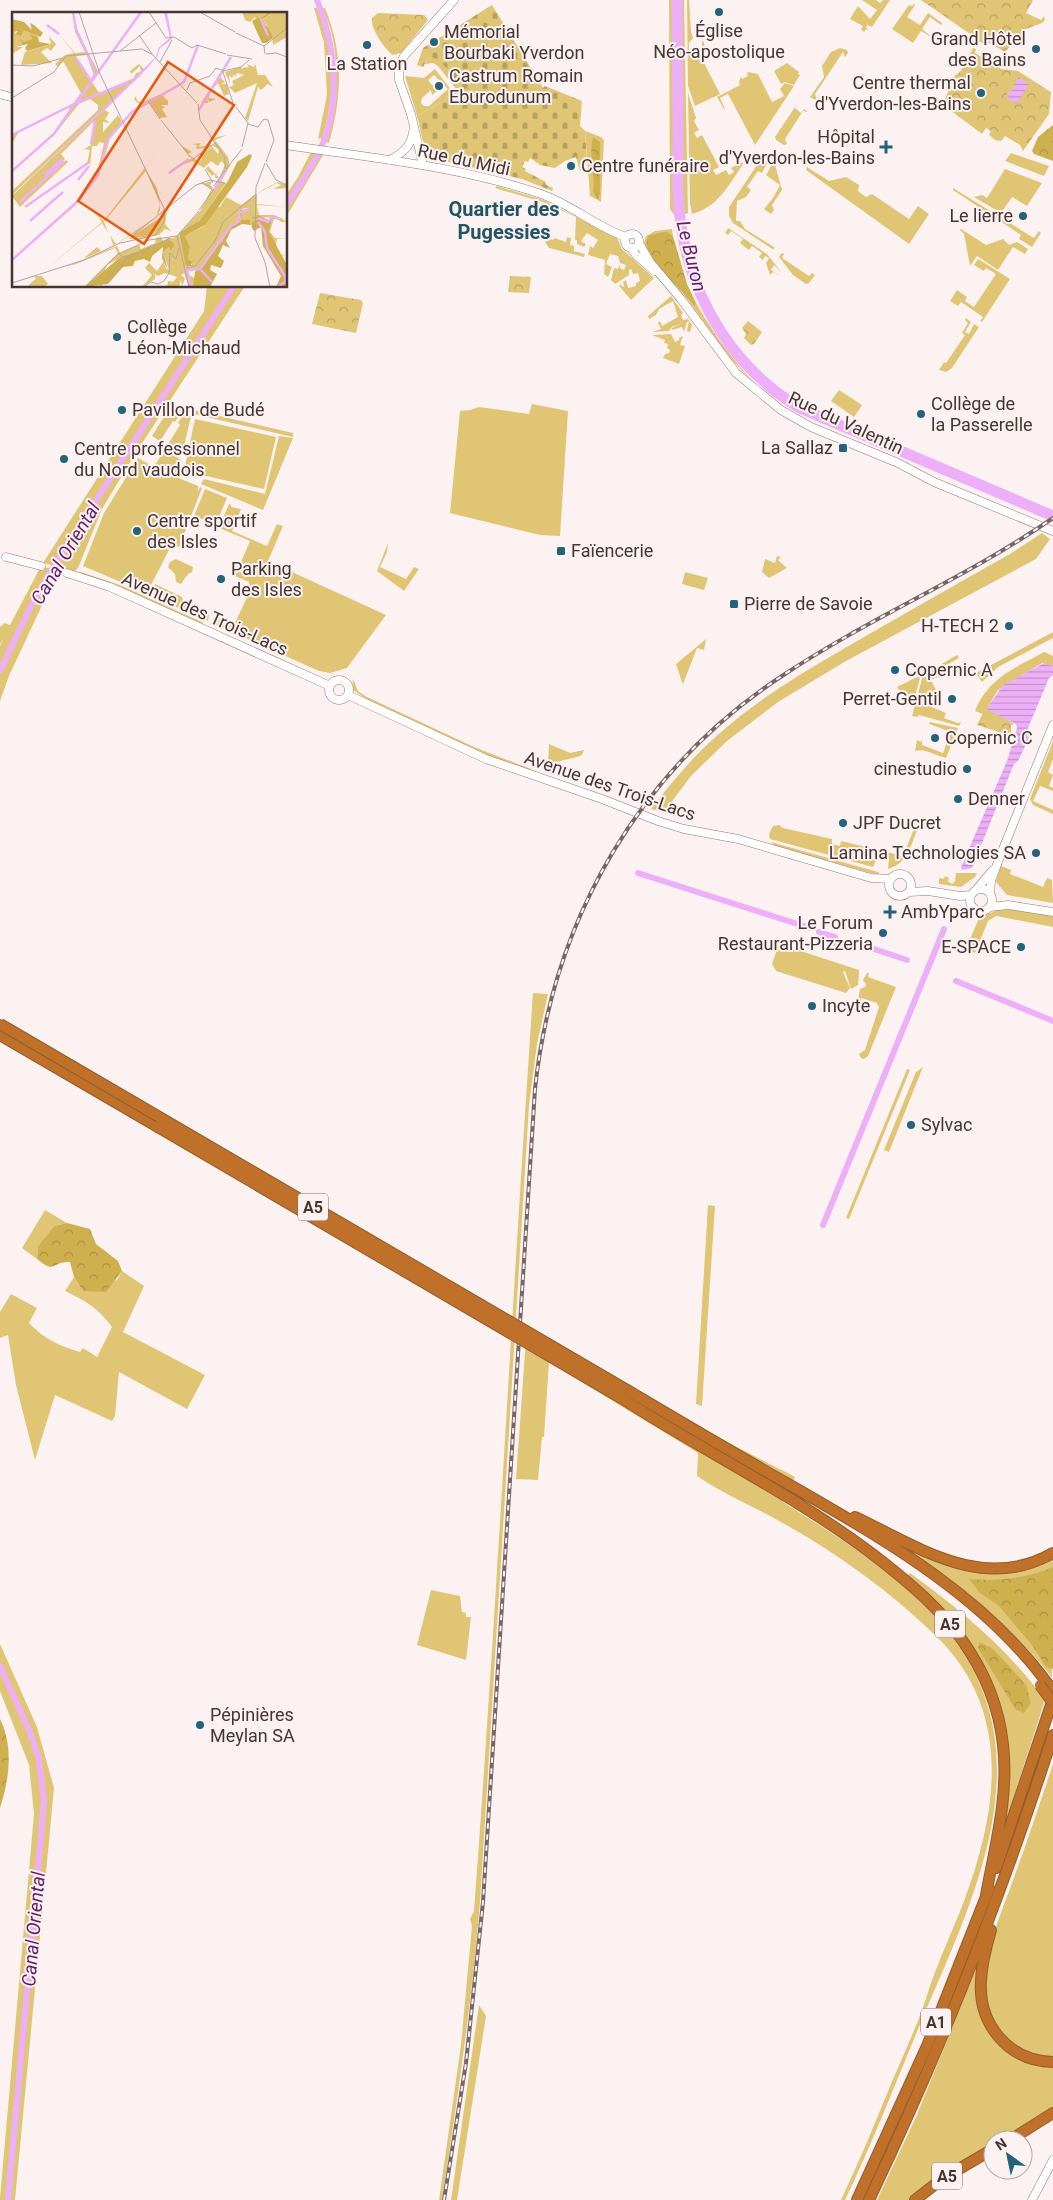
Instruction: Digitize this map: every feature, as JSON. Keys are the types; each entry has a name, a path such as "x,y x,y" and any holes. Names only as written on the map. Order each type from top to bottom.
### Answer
{"highway":[{"name":"A5","path":"0,1024 786,1490 918,1591 952,1626 979,1667 997,1713 1004,1762 1002,1807 986,1895"},
{"name":"A5","path":"0,1035 540,1349 744,1472 786,1490 804,1494 890,1545 951,1588 996,1625 1041,1681 1053,1691"},
{"path":"786,1490 891,1554 947,1593 998,1637 1041,1681 1053,1703"},
{"path":"804,1494 925,1552 960,1564 984,1568 1010,1568 1034,1562 1053,1552"},
{"name":"A1","path":"857,2200 927,2046 986,1895 1053,1699"},
{"name":"A1","path":"870,2200 936,2051 1006,1874 1053,1736"},
{"path":"1006,1874 982,1969 981,1991 984,2010 992,2030 1010,2049 1028,2058 1053,2062"},
{"path":"1026,2130 1053,2113"},
{"name":"A5","path":"915,2200 942,2179 983,2155"}],"street":[{"path":"423,165 412,118 399,80 399,67 404,56 454,0"},
{"path":"390,160 408,147 413,136 412,118"},
{"name":"Rue du Midi","path":"288,145 423,165 517,186 544,195 626,237"},
{"path":"629,234 635,234 638,237 639,243 663,279 625,244 626,237 629,234"},
{"path":"631,248 636,247 639,243"},
{"name":"Rue du Valentin","path":"663,279 681,299 726,361 748,385 781,410 811,427 889,460 934,482 1053,531"},
{"path":"6,557 41,566"},
{"name":"Avenue des Trois-Lacs","path":"67,573 110,587 330,686"},
{"path":"336,680 342,680 348,686 348,695 342,700 334,699 329,692 330,686 336,680"},
{"name":"Avenue des Trois-Lacs","path":"348,695 486,759 602,799 658,821 684,829 738,839 871,878 891,879"},
{"path":"990,907 991,882 1053,725"},
{"path":"971,906 974,892 986,879 999,859"},
{"path":"928,891 901,874 891,879 889,889 898,896 909,892 928,891 960,896 982,889 1008,905"},
{"name":"Avenue des Trois-Lacs","path":"871,878 889,889"},
{"path":"909,892 911,882"},
{"path":"960,896 975,910 981,911 990,907 1008,905 1053,912"},
{"path":"1032,2200 1053,2160"}],"green space":[{"path":"669,0 674,0 678,216 675,216 670,209"},
{"path":"679,0 684,0 688,213 683,215"},
{"path":"687,0 689,0 693,38 689,43 689,51 702,51 702,41 704,42 705,54 700,55 720,94 695,106 688,86"},
{"path":"862,0 876,0 880,3 883,0 890,0 872,27 867,25 866,27 869,31 866,29 864,32 861,29 863,26 850,19 858,6 870,19 877,10"},
{"path":"921,0 1033,0 1026,13 1041,20 1044,16 1045,20 1026,29 1005,52 986,41 984,44 976,40"},
{"path":"914,4 907,17 920,25 928,13 942,23 941,25 930,17 922,29 933,38 921,31 913,43 892,29 909,5 912,6"},
{"path":"492,5 543,88 545,86 582,101 580,126 585,131 587,161 584,162 584,170 580,171 576,157 565,161 555,168 540,165 530,158 528,162 525,161 522,167 526,169 525,171 546,182 545,184 553,188 552,191 522,179 436,159 427,150 423,140 417,116 440,103 459,87 447,68 434,58 429,56 423,67 417,65 423,48"},
{"path":"314,8 318,8 324,24 331,56 332,72 332,89 327,122 322,138 318,139 327,95 324,43"},
{"path":"322,8 325,8 331,24 338,57 339,73 337,107 329,143 326,142 333,109 336,74 333,40 329,23"},
{"path":"378,13 424,15 428,20 401,53 393,55 382,44 373,27 372,18"},
{"path":"840,48 847,50 848,53 845,57 843,52 815,94 817,101 810,97 824,77 822,66 831,52"},
{"path":"973,48 976,49 975,53 1001,69 1018,71 1051,92 1049,114 1023,151 1020,145 1005,136 1001,141 995,140 989,135 991,131 986,128 982,134 942,104 954,81 954,76 960,72"},
{"path":"429,55 439,60 447,68 459,87 440,103 417,116 405,76 424,78 435,69 452,91 456,89 438,66 433,63 425,64","holes":["434,75 448,89 429,106 424,106 421,103 422,98 431,90 432,95 437,91 428,80"]},
{"path":"787,63 799,72 798,74 800,75 794,85 785,82 781,84 774,71"},
{"path":"747,72 758,74 772,102 784,96 780,89 785,83 794,86 755,145 728,94 720,98 725,109 717,97 740,85 741,76 742,79 748,76"},
{"path":"688,93 696,118 694,121 699,130 694,133 697,138 702,135 719,167 713,170 716,175 726,170 729,175 734,172 731,168 742,162 743,164 716,201 701,211 692,214 690,203"},
{"path":"797,104 795,108 801,113 804,109 808,112 803,111 785,139 787,144 784,145 776,140 775,137"},
{"path":"1053,125 1053,161 1034,154 1032,151 1038,137"},
{"path":"585,131 604,140 601,202 590,196"},
{"path":"593,137 600,142 600,194 598,199 593,192 594,179 591,151"},
{"path":"311,152 325,152 288,214 288,192"},
{"path":"1011,153 1049,166 1044,176 1005,161"},
{"path":"761,159 769,160 762,173 758,171 747,187 751,190 746,197 737,201 736,221 740,221 745,229 774,247 774,250 733,223 729,216 729,207"},
{"path":"774,161 782,190 772,205 774,210 771,214 764,209 780,185 766,175"},
{"path":"807,167 829,181 846,177 859,185 858,191 866,197 872,194 909,219 918,206 929,214 909,244 806,170"},
{"path":"1005,169 1042,183 1027,206 1012,197 1001,213 974,197 982,195 987,198"},
{"path":"497,186 543,200 617,238 622,249 654,278 631,300 619,286 621,284 622,287 624,286 623,282 626,280 628,288 636,286 636,283 640,281 638,273 633,274 631,269 629,270 629,275 615,284 611,280 614,268 618,269 620,264 620,268 624,270 626,265 620,263 618,256 610,254 606,264 612,267 608,277 604,274 605,260 588,255 590,246 593,248 598,240 587,233 581,241 586,244 584,247 577,244 577,240 575,240 576,217 543,202 495,188"},
{"path":"953,188 1034,238 1039,231 1041,233 1032,247 1019,239 1021,235 953,190"},
{"path":"728,228 767,254 782,273 774,265 771,270 780,276 773,272 770,275 766,263 769,258 765,256 763,260 759,257 762,253 752,246 749,250 740,243 743,239 731,231 728,235 725,233"},
{"path":"672,229 673,236 667,231 649,235 654,259 695,307 696,303 691,293 705,319 722,343 760,389 731,359 682,292 647,255 643,247 646,236 655,231"},
{"path":"961,229 986,245 1003,239 1009,245 1017,242 1028,249 1025,254 1013,247 998,270 977,256 970,266 964,234"},
{"path":"667,231 673,236 687,284 696,303 695,307 663,270 648,249 647,239 649,235"},
{"path":"567,237 571,238 570,245 574,246 574,251 585,254 584,257 549,248 545,242 550,239 554,240 554,238 566,242"},
{"path":"782,253 784,254 782,258 809,276 812,273 815,275 809,283 806,284 793,275 779,257"},
{"path":"978,259 1010,279 982,322 980,321 983,317 961,302 958,306 950,301 957,290 967,297 965,301 974,307 996,274 986,268 984,271 974,265"},
{"path":"510,276 531,277 529,293 508,292"},
{"path":"207,288 244,288 135,454 102,509 78,568 75,571 43,563 204,311"},
{"path":"320,293 361,300 363,303 356,333 312,324"},
{"path":"671,296 683,313 681,315 683,320 688,319 692,325 690,332 687,331 686,335 689,321 684,332 682,327 672,330 672,328 682,323 672,327 669,331 652,332 661,329 658,323 660,321 662,326 678,317 673,301 659,309 656,315 649,319 648,316"},
{"path":"966,318 971,322 965,332 969,334 974,324 979,327 952,368 946,372 939,370 965,335 962,333 968,323 965,320"},
{"path":"748,321 762,332 754,344 751,345 744,338 746,334 742,328"},
{"path":"671,334 675,342 683,336 680,345 685,346 679,364 663,358 665,354 669,353 668,344 664,343 665,340 652,335"},
{"path":"839,390 862,405 854,417 831,401"},
{"path":"172,404 172,411 181,413 175,422 173,421 160,441 152,436"},
{"path":"532,404 568,411 560,536 540,535 450,513 460,411 479,407 529,414"},
{"path":"177,406 293,433 293,437 176,410"},
{"path":"183,414 191,416 182,455 167,446 180,425 178,423"},
{"path":"195,419 276,437 264,489 184,471"},
{"path":"279,436 293,438 263,510 201,484 204,479 265,494"},
{"path":"165,450 181,460 178,475 155,465"},
{"name":"Centre sportif des Isles","path":"138,458 159,470 198,486 198,491 200,487 202,488 179,547 172,544 147,593 83,566 104,513"},
{"path":"205,489 227,498 216,524 194,516"},
{"path":"229,504 231,507 241,509 232,531 267,546 277,524 283,526 268,561 386,615 347,668 330,673 319,671 214,624 217,617 234,625 252,587 249,585 249,582 235,576 250,541 219,528"},
{"path":"1042,533 1050,539 1036,559 846,661 778,702 727,741 691,776 664,812 651,809 675,779 710,741 765,698 813,667 1010,554"},
{"path":"388,543 387,552 380,567 406,579 414,567 419,569 404,591 377,571"},
{"path":"777,556 781,557 778,560 787,568 769,578 762,572 765,559 775,563"},
{"path":"176,559 193,567 192,572 188,574 181,584 176,582 175,574 168,567 170,562"},
{"path":"41,566 58,571 9,676 0,701 0,646 3,639 0,644 0,627 5,623 10,625"},
{"path":"81,572 120,585 204,623 201,624 115,585"},
{"path":"685,572 708,578 704,590 682,584"},
{"path":"155,584 182,597 183,602 209,614 208,621 150,595"},
{"path":"1053,632 1053,638 998,667 982,682 976,673"},
{"path":"706,639 704,650 697,648 683,684 684,688 676,664"},
{"path":"1044,652 1053,656 1053,666 1042,663 998,690 988,707 1014,724 1011,725 975,711 981,699 995,682 1013,669"},
{"path":"957,655 959,658 936,671 939,676 931,680 936,690 929,706 946,713 944,718 958,723 961,722 959,726 919,715 918,717 912,716 923,675"},
{"path":"921,675 920,678 912,707 897,687"},
{"path":"353,679 358,691 367,697 474,747 531,769 531,771 480,753 366,699 352,689"},
{"path":"983,713 1011,725 1011,736 977,725"},
{"path":"930,722 958,728 946,758 927,751 915,751 917,740 921,742 922,739 922,745 943,753 951,732 929,724"},
{"path":"1053,741 1053,759 1048,772 1053,775 1049,786 1053,788 1053,791 1040,786 1033,801 1053,810 1053,814 1033,805 1030,799"},
{"path":"549,744 570,753 584,750 582,755 577,757 548,764"},
{"path":"916,824 919,825 905,857 895,866 888,869 889,858 878,856 873,867 770,839 769,834 773,826 779,825 783,828 832,839 832,844 840,846 841,841 903,856"},
{"path":"771,842 879,872 878,875 775,846"},
{"path":"1001,866 1011,870 1010,874 1043,887 1047,878 1052,880 1053,903 1007,895 996,882"},
{"path":"956,873 977,873 975,877 961,887 939,884 939,878 944,879 945,876 949,878 948,881 952,884 955,881"},
{"path":"1002,908 1053,915 1053,927 996,916 988,921 975,953 966,949 979,918"},
{"path":"779,944 859,970 858,985 851,989 845,971 843,972 850,988 846,993 776,971 772,964"},
{"path":"867,973 869,973 868,977 896,987 868,1056 864,1059 859,1054 865,1050 879,1007 877,1003 861,998 860,1002 858,1000 860,989 865,987 866,984 863,980"},
{"path":"533,993 548,994 537,1044 529,1105 480,1902 464,2051 442,2200 439,2200 461,2045 472,1926 470,1919 474,1911"},
{"path":"923,1067 889,1152 884,1150 916,1072"},
{"path":"907,1069 910,1070 849,1219 846,1218"},
{"path":"708,1205 715,1206 702,1406 696,1404"},
{"path":"45,1210 67,1223 54,1226 38,1246 37,1259 22,1248"},
{"path":"67,1223 90,1229 96,1244 118,1261 122,1271 106,1292 83,1291 74,1277 70,1262 64,1262 51,1267 37,1259 38,1246 54,1226"},
{"path":"122,1271 144,1286 123,1332 205,1375 187,1409 119,1372 115,1416 112,1421 55,1395 35,1460 16,1385 8,1335 0,1338 0,1312 11,1294 37,1308 29,1323 46,1338 80,1352 83,1348 97,1357 112,1327 91,1306 65,1291 74,1277 83,1291 117,1280"},
{"path":"527,1325 698,1427 795,1477 783,1502 856,1550 903,1586 925,1606 962,1651 985,1696 995,1743 996,1790 989,1838 976,1885 940,1978 875,2134 845,2200 841,2200 916,2025 976,1867 985,1832 992,1762 988,1729 978,1696 961,1665 936,1636 884,1590 808,1538 697,1476 698,1453 549,1362 544,1437 542,1437 538,1480 516,1479"},
{"path":"897,1541 975,1570 1053,1555 1052,1677 1035,1657 980,1604"},
{"path":"1053,1567 1053,1669 1046,1667 1032,1645 998,1605 980,1593 969,1579 992,1580 1012,1578"},
{"path":"910,1573 983,1631 1031,1681 1045,1700 1002,1833 1007,1797 988,1674 907,1577"},
{"path":"431,1590 460,1596 462,1612 466,1613 466,1617 471,1617 466,1660 417,1645"},
{"path":"979,1642 992,1648 1026,1685 1031,1703 1024,1713 1016,1710 978,1648"},
{"path":"0,1644 37,1727 54,1788 15,2200 0,2200 0,2198 34,1814 29,1765 0,1691"},
{"path":"0,1719 7,1741 9,1764 0,1808"},
{"path":"1053,1764 1053,2057 1038,2055 1017,2047 1000,2032 991,2013 986,1993 986,1973 995,1931"},
{"path":"978,1964 998,2041 1053,2065 1053,2108 1022,2130 983,2130 983,2151 924,2188 909,2200 877,2200 916,2117"},
{"path":"479,2005 486,2016 457,2200 451,2200"}],"shaded area":[{"path":"1018,77 1029,84 1017,104 1007,99 1009,96 1006,94 1008,92 1011,93"},
{"path":"1044,663 1053,666 1053,675 1049,678 1026,733 1029,738 1018,761 1014,764 972,868 962,870 961,867 1007,761 1017,728 1016,724 988,710 988,707 1003,685"}],"waterway":[{"name":"Canal Oriental","path":"288,202 317,156 325,138 333,98 334,78 329,38 317,0"},
{"name":"Le Buron","path":"677,0 678,182 682,231 696,284 722,333 738,355 756,375 800,408 1053,516"},
{"name":"Canal Oriental","path":"0,671 31,606 52,569 233,288"},
{"path":"638,873 810,928"},
{"path":"823,1225 944,929"},
{"path":"819,932 835,937 834,943"},
{"path":"862,945 907,960"},
{"path":"956,981 1053,1021"},
{"name":"Canal Oriental","path":"0,1666 29,1730 39,1759 44,1801 8,2200"}],"railway":[{"path":"444,2200 466,2063 483,1902 535,1089 545,1026 561,966 584,908 612,853 647,802 687,755 733,712 785,674 818,653 954,578 1053,518"}],"place":[{"name":"Église Néo-apostolique","path":"719,12"},
{"name":"Mémorial Bourbaki Yverdon","path":"434,42"},
{"name":"La Station","path":"367,45"},
{"name":"Grand Hôtel des Bains","path":"1036,49"},
{"name":"Castrum Romain Eburodunum","path":"439,86"},
{"name":"Centre thermal d'Yverdon-les-Bains","path":"981,93"},
{"name":"Hôpital d'Yverdon-les-Bains","path":"886,147"},
{"name":"Centre funéraire","path":"571,166"},
{"name":"Le lierre","path":"1023,216"},
{"name":"Collège Léon-Michaud","path":"117,337"},
{"name":"Pavillon de Budé","path":"122,410"},
{"name":"Collège de la Passerelle","path":"921,414"},
{"name":"La Sallaz","path":"843,448"},
{"name":"Centre professionnel du Nord vaudois","path":"64,459"},
{"name":"Centre sportif des Isles","path":"137,531"},
{"name":"Faïencerie","path":"561,551"},
{"name":"Parking des Isles","path":"221,579"},
{"name":"Pierre de Savoie","path":"734,604"},
{"name":"H-TECH 2","path":"1009,626"},
{"name":"Copernic A","path":"895,670"},
{"name":"Perret-Gentil","path":"952,699"},
{"name":"Copernic C","path":"935,738"},
{"name":"cinestudio","path":"967,769"},
{"name":"Denner","path":"958,799"},
{"name":"JPF Ducret","path":"843,823"},
{"name":"Lamina Technologies SA","path":"1036,853"},
{"name":"AmbYparc","path":"890,912"},
{"name":"Le Forum Restaurant-Pizzeria","path":"883,933"},
{"name":"E-SPACE","path":"1021,947"},
{"name":"Incyte","path":"812,1006"},
{"name":"Sylvac","path":"911,1125"},
{"name":"Pépinières Meylan SA","path":"200,1725"}],"district":[{"name":"Quartier des Pugessies","path":"504,220"}]}
